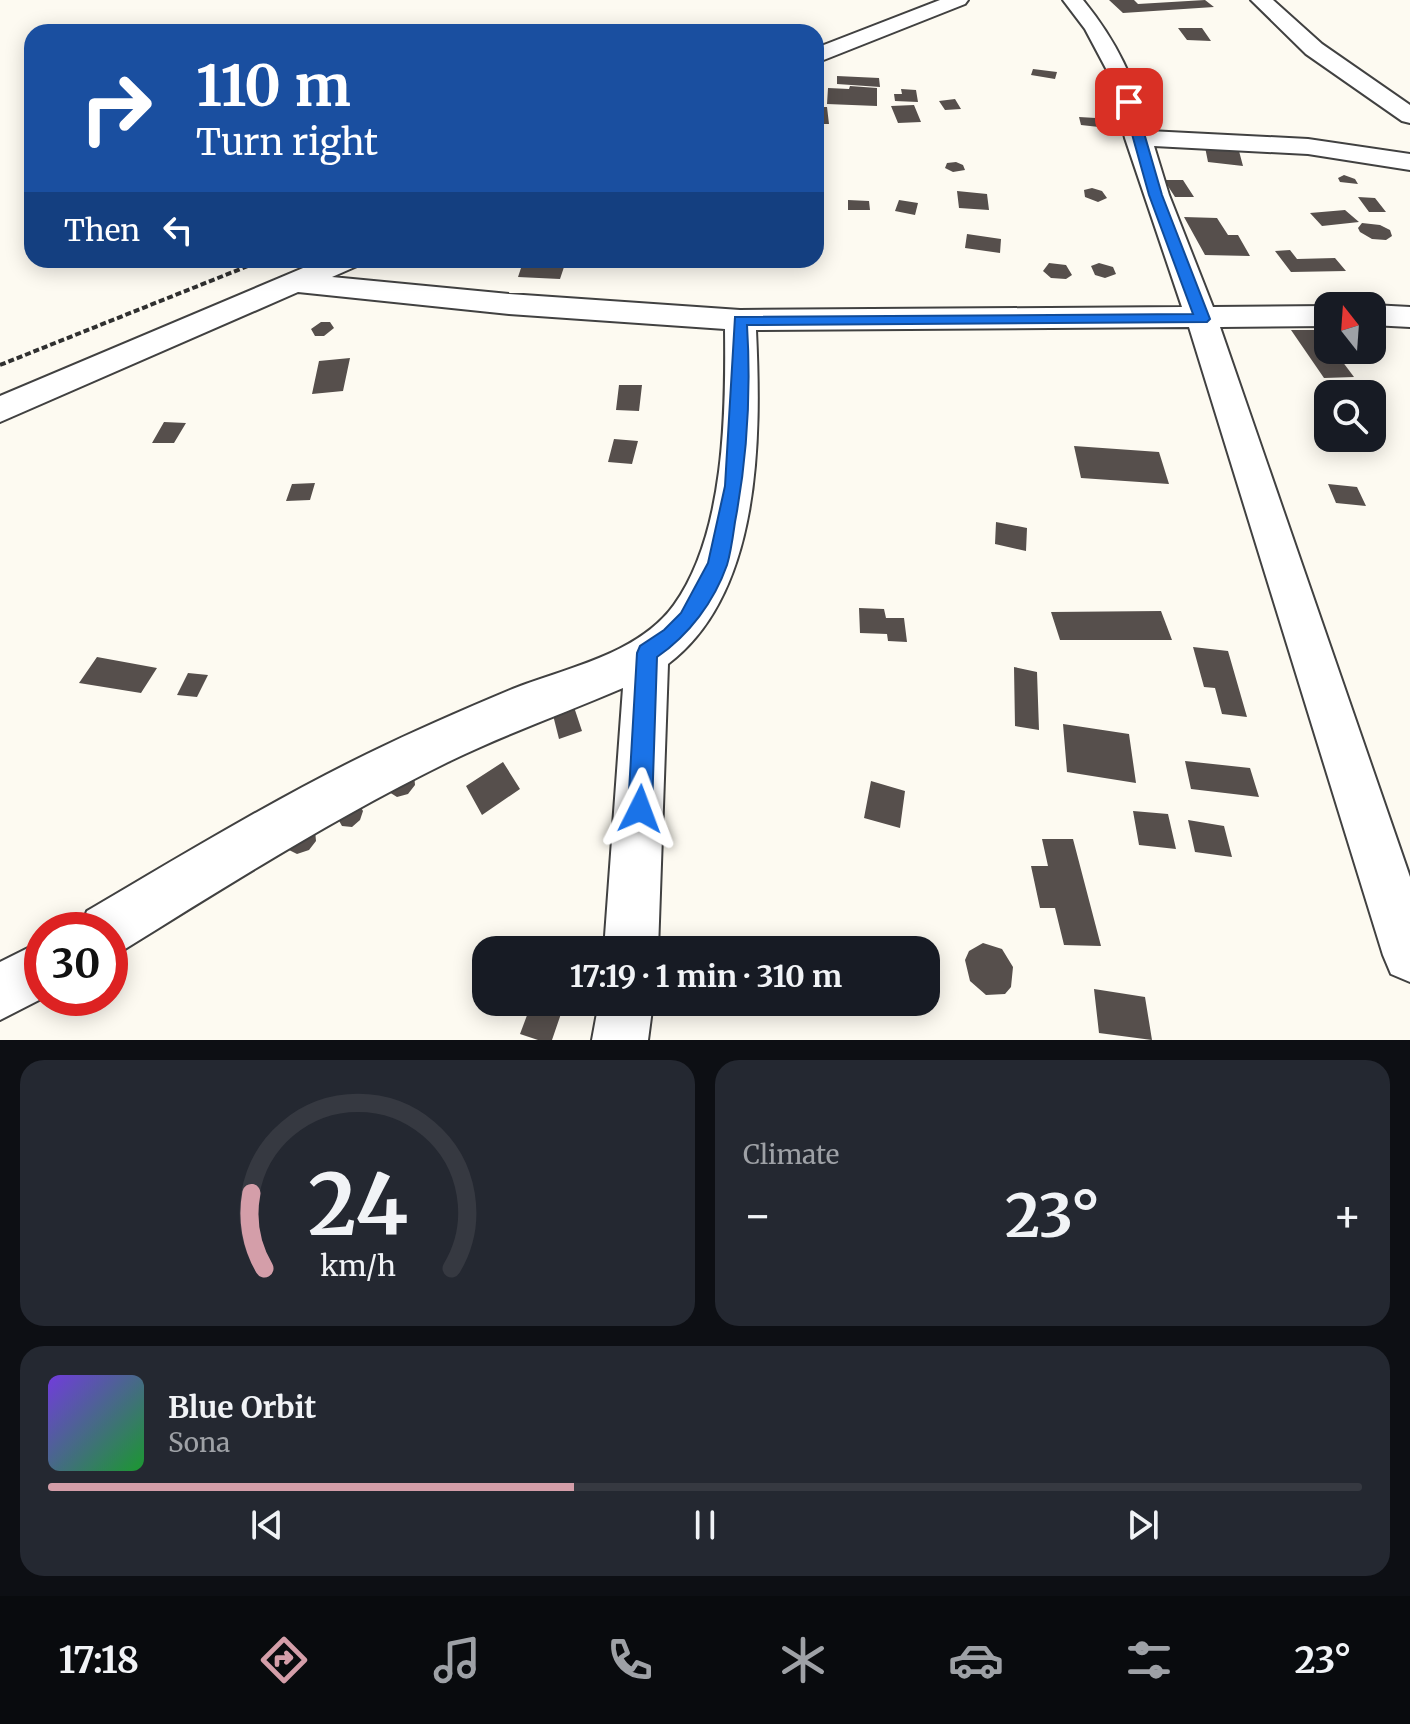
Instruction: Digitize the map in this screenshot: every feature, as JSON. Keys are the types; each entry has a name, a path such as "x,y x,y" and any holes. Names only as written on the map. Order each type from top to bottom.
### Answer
{"street":[{"path":"824,53 958,0"},
{"path":"1073,0 1095,28 1121,76 1137,138 1202,319 1410,955"},
{"path":"1261,0 1314,49 1410,116"},
{"path":"1137,138 1288,143 1344,149 1410,162"},
{"path":"0,410 329,268"},
{"path":"296,283 509,304 740,320 1314,316"},
{"path":"1386,316 1410,317"},
{"path":"128,917 254,842 421,752 612,671 671,636 688,619 718,564 733,486 742,360 740,320"},
{"path":"632,936 647,653"},
{"path":"0,993 24,979"},
{"path":"620,1040 624,1016"}],"path":[{"path":"0,365 243,268"}],"building":[{"path":"1109,0 1134,0 1138,4 1205,0 1214,7 1123,13"},
{"path":"1178,28 1202,28 1211,41 1187,40"},
{"path":"1033,69 1057,72 1055,79 1031,75"},
{"path":"837,76 879,78 880,87 837,84"},
{"path":"850,86 877,88 877,106 827,104 828,88 849,89"},
{"path":"901,89 916,90 918,102 895,101 894,94 902,94"},
{"path":"955,99 961,109 945,110 939,101"},
{"path":"914,105 921,122 898,123 891,106"},
{"path":"824,107 827,107 829,124 824,124"},
{"path":"1079,117 1096,118 1099,127 1081,125"},
{"path":"1205,147 1239,151 1243,166 1208,162"},
{"path":"947,163 963,165 965,170 953,172 945,168"},
{"path":"1344,175 1355,179 1358,184 1340,182 1338,178"},
{"path":"1164,180 1183,180 1194,197 1175,197"},
{"path":"1092,188 1102,191 1107,198 1098,202 1085,197 1084,190"},
{"path":"957,191 987,194 989,210 959,208"},
{"path":"1358,197 1375,198 1386,212 1369,212"},
{"path":"848,200 869,201 870,210 848,210"},
{"path":"899,200 918,203 915,215 895,211"},
{"path":"1345,210 1359,222 1322,226 1310,213"},
{"path":"1184,217 1217,218 1228,235 1238,235 1250,256 1205,255"},
{"path":"1362,223 1380,225 1390,230 1392,236 1386,240 1372,239 1360,232 1358,228"},
{"path":"967,234 1001,239 1000,253 965,248"},
{"path":"1290,250 1297,259 1335,258 1346,271 1291,272 1275,251"},
{"path":"1049,263 1066,265 1072,275 1066,279 1051,278 1043,271"},
{"path":"1099,263 1113,267 1116,274 1105,278 1095,275 1091,266"},
{"path":"521,268 564,268 560,279 518,277"},
{"path":"321,322 330,322 334,328 324,336 315,336 311,329"},
{"path":"1291,330 1314,330 1314,363"},
{"path":"350,358 343,391 312,394 319,361"},
{"path":"1314,364 1344,364 1354,377 1324,378"},
{"path":"619,385 642,385 639,411 616,410"},
{"path":"164,422 186,423 174,443 152,443"},
{"path":"614,439 638,441 632,464 608,462"},
{"path":"1074,446 1159,452 1169,484 1081,478"},
{"path":"315,483 310,500 286,501 292,484"},
{"path":"1328,484 1357,487 1366,506 1336,503"},
{"path":"996,522 1027,528 1026,551 995,544"},
{"path":"859,608 884,609 886,618 904,618 907,642 888,641 887,634 860,633"},
{"path":"1161,611 1172,640 1060,640 1051,612"},
{"path":"1193,647 1228,651 1247,717 1222,714 1215,688 1204,687"},
{"path":"97,657 157,668 141,693 79,683"},
{"path":"1014,667 1037,672 1039,730 1015,726"},
{"path":"188,673 208,675 197,697 177,695"},
{"path":"574,707 582,731 559,739 553,715"},
{"path":"1063,724 1129,734 1136,783 1067,772"},
{"path":"1185,761 1250,768 1259,797 1191,789"},
{"path":"503,762 520,789 482,815 466,786"},
{"path":"414,774 415,785 408,794 397,797 389,792"},
{"path":"871,781 905,791 900,828 864,818"},
{"path":"359,804 363,811 360,820 352,827 342,826 338,819"},
{"path":"1133,811 1168,814 1176,849 1139,845"},
{"path":"1188,820 1224,826 1232,857 1195,852"},
{"path":"315,830 316,841 309,850 297,854 289,850 288,844"},
{"path":"1042,839 1073,839 1101,946 1064,945 1055,908 1040,908 1031,866 1048,866"},
{"path":"983,943 1002,949 1013,967 1011,987 1005,994 986,995 970,981 965,960 969,951"},
{"path":"1094,989 1145,997 1152,1040 1099,1033"},
{"path":"527,1016 560,1016 552,1040 538,1040 520,1034"}],"route":[{"path":"640,809 647,653 688,619 718,564 733,486 742,360 740,320 1202,319 1156,195 1129,102"}]}
